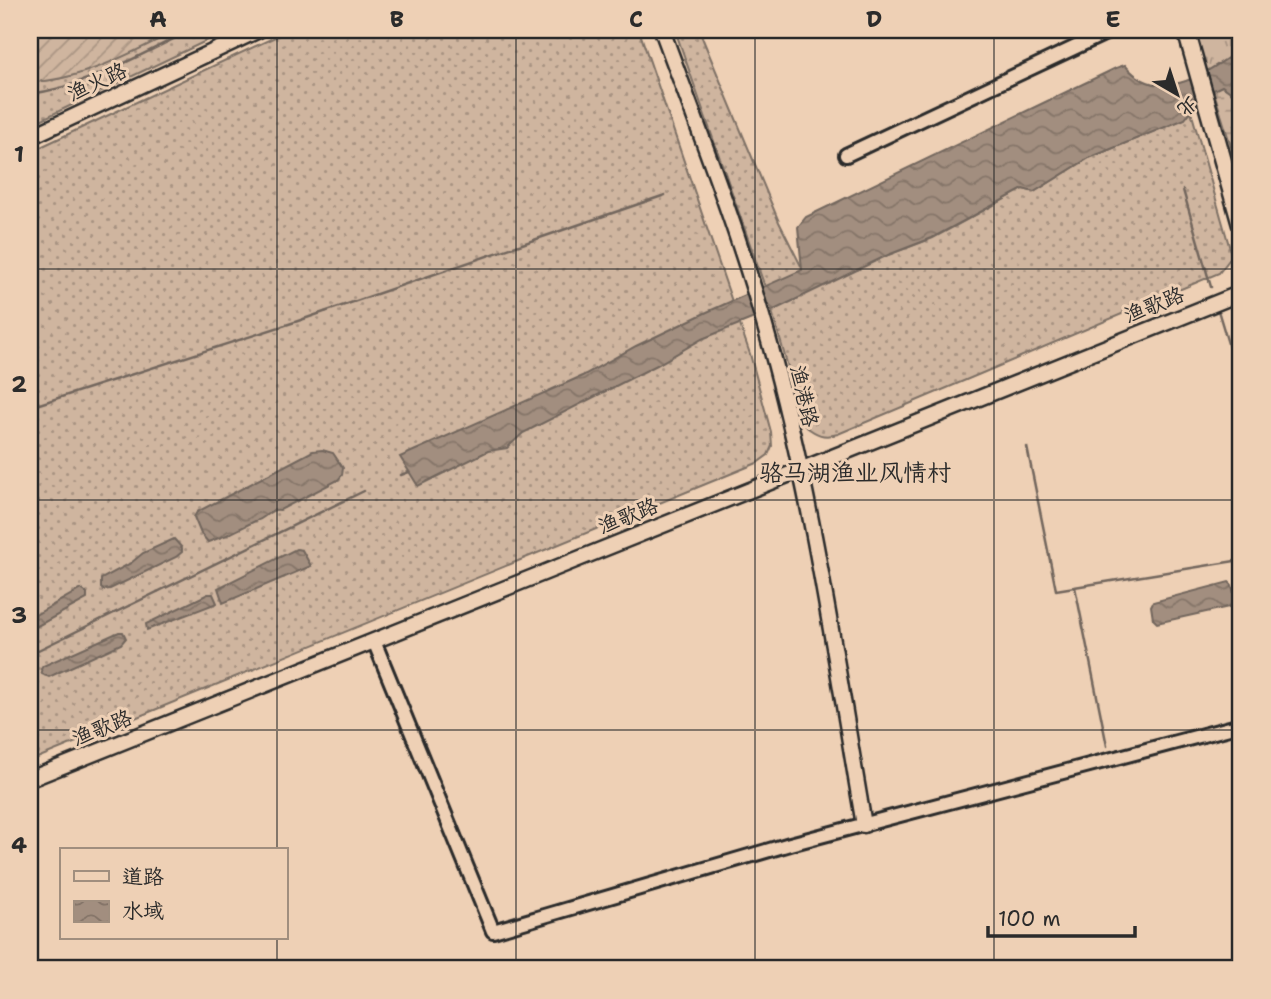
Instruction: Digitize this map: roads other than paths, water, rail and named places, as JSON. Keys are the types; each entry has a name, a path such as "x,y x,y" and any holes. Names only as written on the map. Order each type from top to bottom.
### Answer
{"main road":[{"path":"1186,30 1241,225"}],"street":[{"name":"渔火路","path":"30,137 258,30"},
{"name":"渔港路","path":"662,30 718,182 769,339 821,572 864,825"},
{"path":"846,155 1112,30"},
{"name":"渔歌路","path":"30,779 1241,293"},
{"path":"374,641 493,931 864,825 1241,725"}],"water":[{"path":"1241,49 1241,93 1232,93 1222,86 1189,102 1191,111 1185,119 1089,158 1034,192 1023,189 932,238 888,255 774,310 702,339 523,433 507,448 488,451 418,486 400,457 582,376 636,346 802,270 798,227 806,217 1116,68 1125,65 1139,78 1153,84 1168,85 1199,76"},
{"path":"313,451 333,453 343,468 338,480 227,535 208,542 201,534 194,517 197,512"},
{"path":"174,539 182,548 182,552 176,557 110,589 101,588 101,579 131,563 143,553"},
{"path":"296,549 302,550 311,566 223,603 218,588"},
{"path":"1229,582 1236,603 1233,606 1157,623 1153,619 1153,602"},
{"path":"81,589 87,593 87,599 30,630 30,618"},
{"path":"213,594 217,603 147,630 146,624"},
{"path":"123,632 126,638 121,644 49,677 42,674 43,666"}],"waterway":[{"path":"30,94 93,77 192,30"},
{"path":"1183,190 1211,287"},
{"path":"30,407 295,322 665,195"},
{"path":"1217,307 1241,387"},
{"path":"1027,447 1056,590 1241,560"},
{"path":"401,475 409,472"},
{"path":"30,654 364,491"},
{"path":"1075,587 1107,746"}],"district":[{"name":"骆马湖渔业风情村","path":"855,473"}]}
